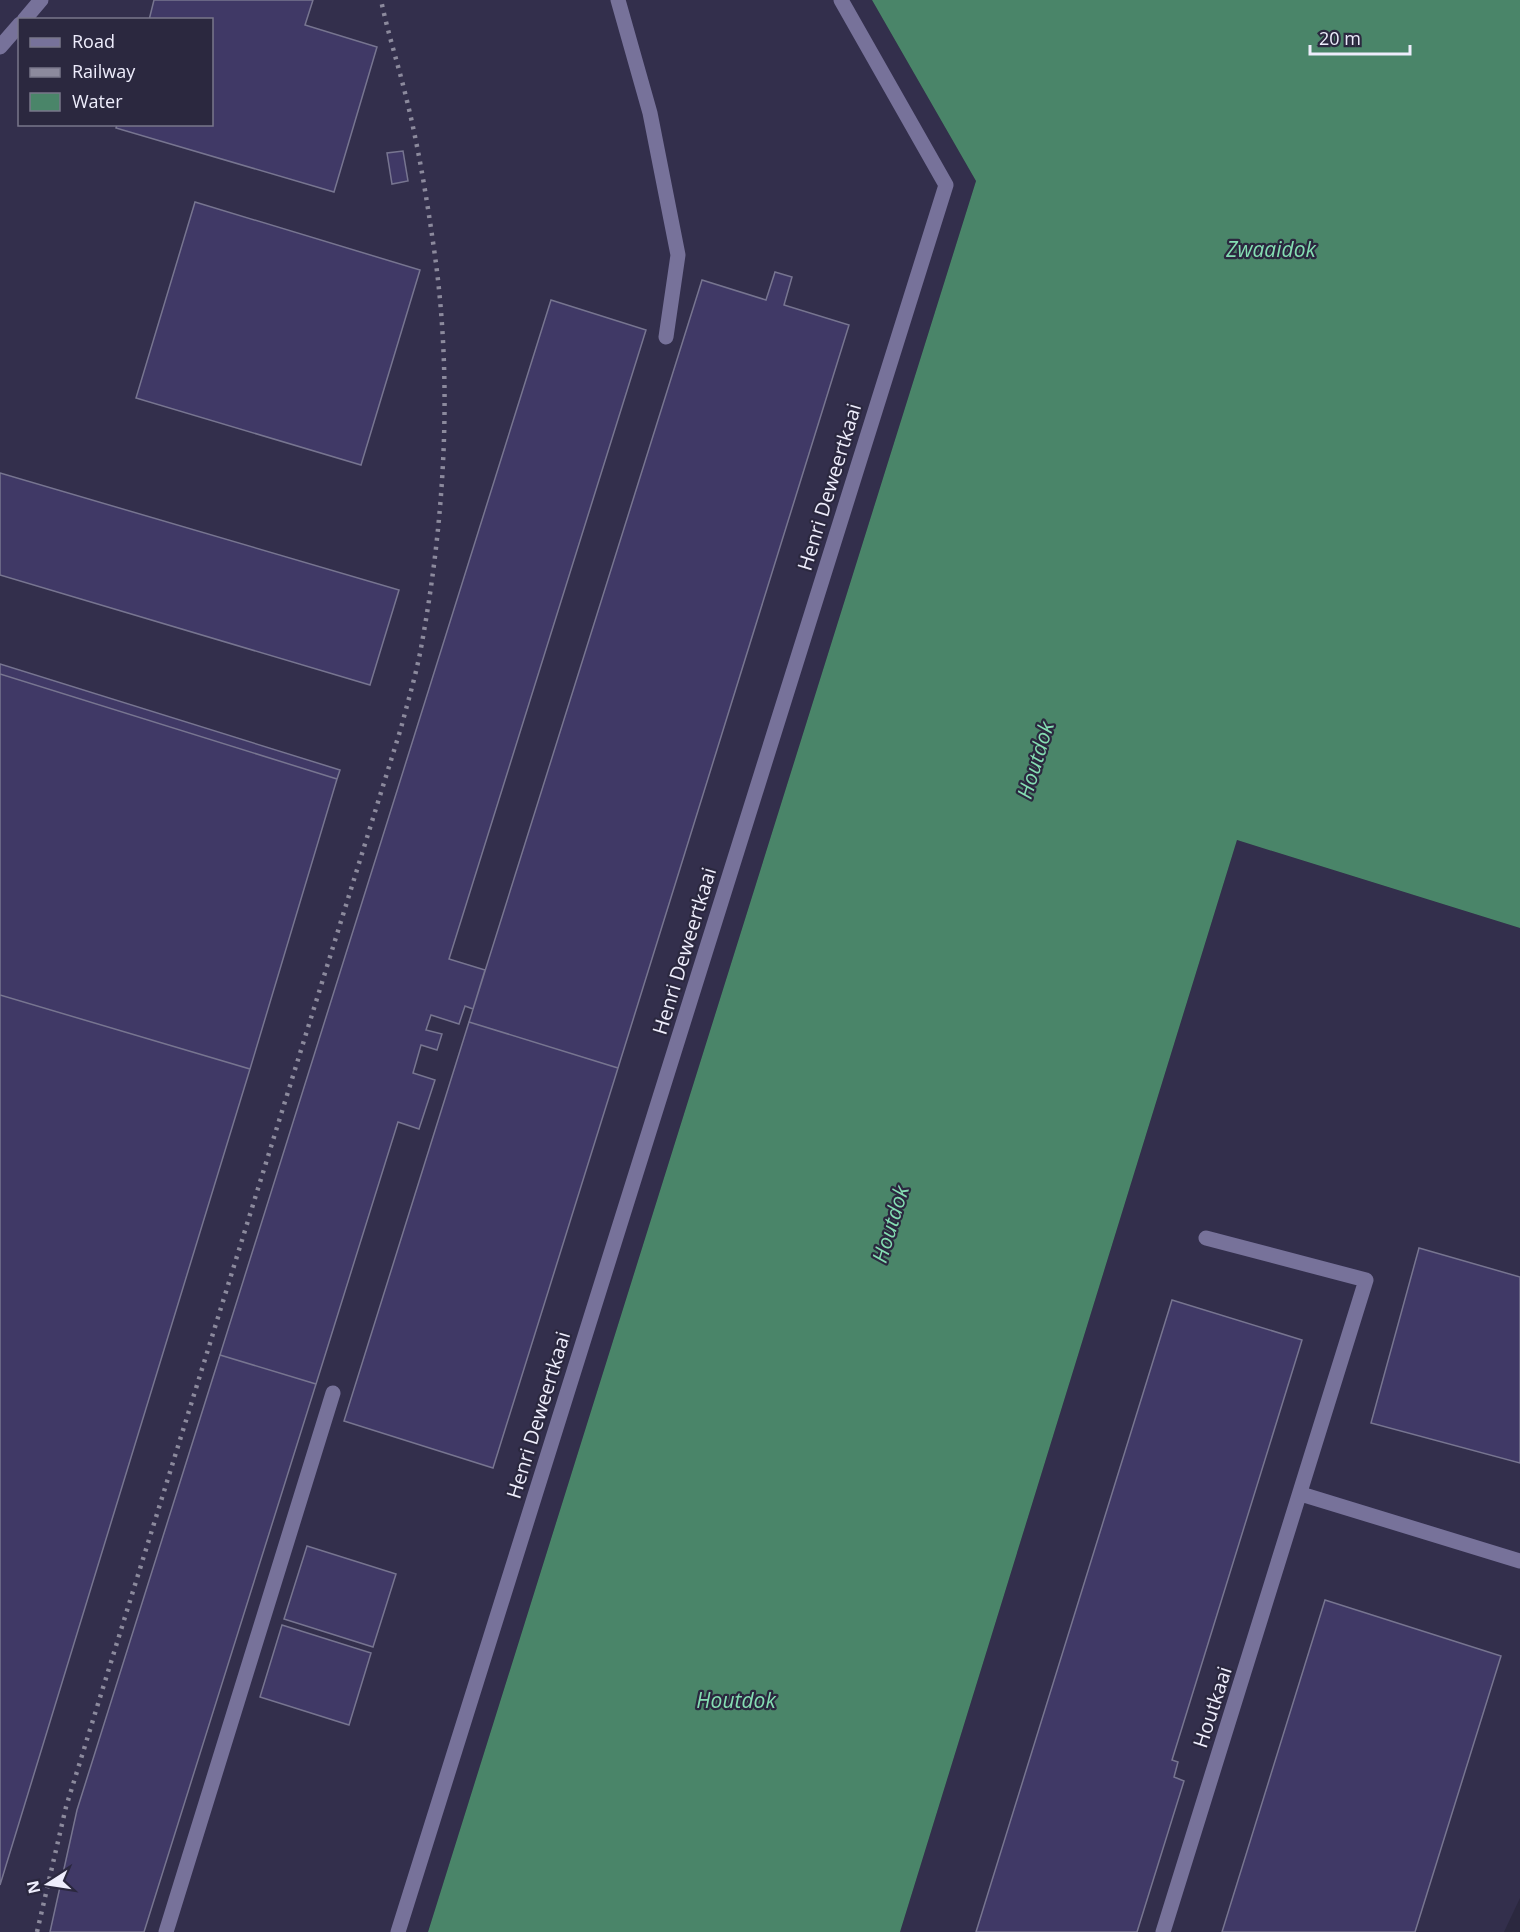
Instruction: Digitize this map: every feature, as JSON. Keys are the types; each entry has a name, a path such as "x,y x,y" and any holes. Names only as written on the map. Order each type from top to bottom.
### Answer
{"street":[{"path":"26,18 41,0"},
{"path":"618,0 650,113 678,255 666,337"},
{"name":"Henri Deweertkaai","path":"398,1932 946,185 841,0"},
{"path":"0,47 18,26"},
{"name":"Houtkaai","path":"1163,1932 1366,1280 1206,1238"},
{"path":"166,1932 333,1393"},
{"path":"1301,1494 1520,1561"}],"shaded area":[{"path":"0,0 872,0 976,181 428,1932 0,1932"},
{"path":"1237,840 1520,928 1520,1898 1504,1932 900,1932"}],"water":[{"name":"Houtdok","path":"872,0 1520,0 1520,928 1237,840 900,1932 428,1932 976,181"}],"building":[{"path":"154,0 313,0 305,25 377,47 334,192 116,128 116,126 213,126 213,18 150,18"},
{"path":"403,151 408,181 392,184 387,153"},
{"path":"195,202 420,270 361,465 136,398"},
{"path":"775,272 792,277 784,305 849,325 618,1068 469,1022 702,280 766,300"},
{"path":"551,300 646,330 449,959 485,970 473,1009 465,1006 459,1024 431,1015 426,1030 442,1034 437,1050 421,1045 413,1073 435,1080 419,1129 398,1122 316,1384 220,1355"},
{"path":"0,473 399,590 370,685 0,575"},
{"path":"0,664 340,770 337,779 0,674"},
{"path":"0,674 337,779 250,1069 0,995"},
{"path":"0,995 250,1069 0,1885"},
{"path":"469,1022 618,1068 493,1468 344,1421"},
{"path":"1419,1248 1520,1277 1520,1463 1371,1423"},
{"path":"1172,1300 1302,1340 1172,1760 1178,1762 1174,1777 1184,1781 1137,1932 976,1932"},
{"path":"220,1355 316,1384 144,1932 50,1932 77,1810"},
{"path":"307,1546 396,1574 373,1647 284,1619"},
{"path":"1325,1600 1501,1656 1415,1932 1222,1932"},
{"path":"282,1625 371,1653 349,1725 260,1697"}],"railway":[{"path":"37,1932 66,1807 401,728 421,648 436,549 444,449 445,399 440,298 415,138 381,0"}],"water label":[{"name":"Zwaaidok","path":"1271,249"}]}
